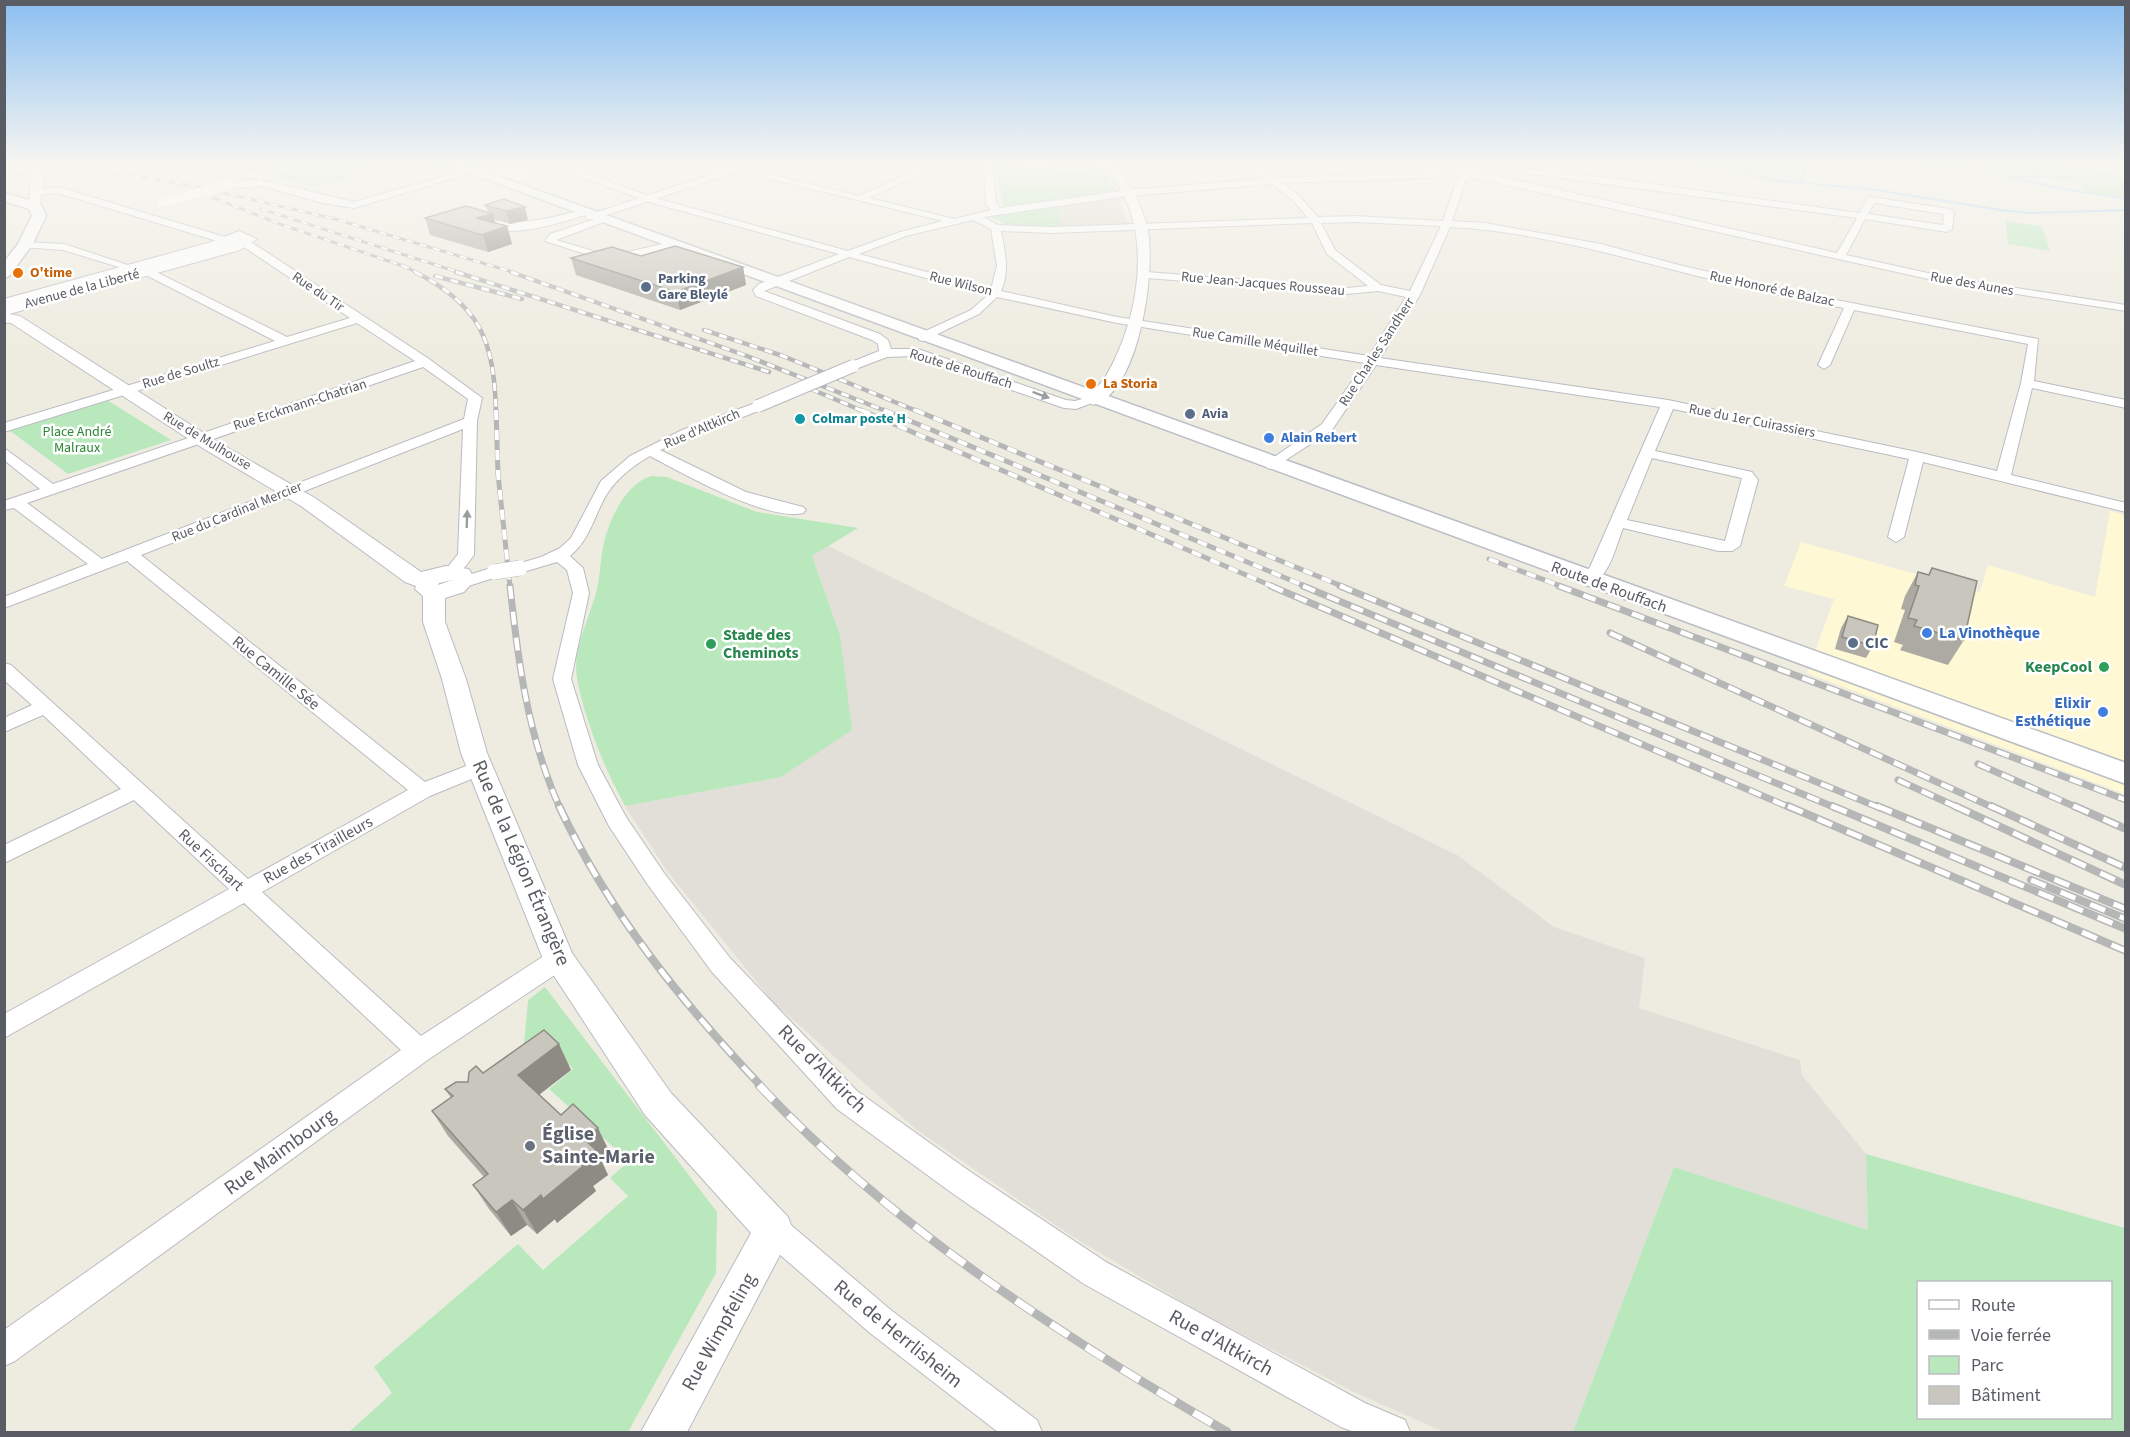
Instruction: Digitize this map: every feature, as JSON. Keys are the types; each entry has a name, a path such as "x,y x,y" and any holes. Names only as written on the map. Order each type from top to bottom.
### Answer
{"main road":[{"path":"7,268 26,229"},
{"path":"7,268 25,245 33,229"},
{"name":"Route de Rouffach","path":"625,229 668,244 769,289 922,337 2126,774"}],"street":[{"name":"Rue du Tir","path":"185,229 231,243 274,266"},
{"name":"Rue du Tir","path":"202,229 274,266 358,319 473,403 470,422 466,555 445,585"},
{"path":"566,229 550,239 553,242 609,259 624,258 668,244"},
{"name":"Rue Wilson","path":"759,229 995,293 1137,323"},
{"path":"769,289 848,254 922,229"},
{"path":"922,337 971,315 1000,286 1002,266 996,229"},
{"path":"1094,400 1102,394 1122,362 1137,323 1147,275 1141,229"},
{"path":"1320,229 1331,252 1378,288"},
{"name":"Rue Charles Sandherr","path":"1272,465 1327,427 1373,361 1414,295 1444,229"},
{"name":"Rue Honoré de Balzac","path":"1495,229 1558,237 1723,279 1850,306 2027,339 2034,342 2027,383"},
{"name":"Rue des Aunes","path":"1709,229 1980,287 2126,308"},
{"path":"1840,257 1855,229"},
{"name":"Avenue de la Liberté","path":"5,310 132,268 231,243"},
{"name":"Avenue de la Liberté","path":"5,310 148,272 231,243"},
{"path":"25,245 64,247 132,268"},
{"path":"148,272 285,341"},
{"name":"Rue Jean-Jacques Rousseau","path":"1147,275 1347,291 1378,288 1414,295"},
{"name":"Rue du Tir","path":"301,284 343,317 346,322 405,360 418,364"},
{"name":"Route de Rouffach","path":"769,289 876,337 885,345 885,353 901,351 921,354 1064,404 1076,405 1094,400"},
{"path":"1824,365 1850,306"},
{"name":"Rue de Mulhouse","path":"5,310 15,319 125,391 289,491 413,577 445,585"},
{"name":"Rue de Soultz","path":"4,428 358,319"},
{"name":"Rue Camille Méquillet","path":"1137,323 1373,361"},
{"name":"Rue d'Altkirch","path":"445,585 520,568 560,556 575,545 610,480 622,467 651,451 885,353"},
{"name":"Rue du 1er Cuirassiers","path":"1373,361 1668,404 1917,456 2126,508"},
{"name":"Rue Erckmann-Chatrian","path":"10,504 418,364"},
{"path":"2004,476 2027,383 2126,404"},
{"path":"1588,580 1598,569 1668,404"},
{"name":"Rue du Cardinal Mercier","path":"4,603 470,422"},
{"path":"651,451 736,495 769,506 798,510"},
{"path":"4,452 51,490"},
{"path":"1617,522 1719,546 1732,546 1751,480 1746,475 1647,453"},
{"path":"1896,537 1917,456"},
{"path":"10,504 101,566"},
{"name":"Rue Camille Sée","path":"130,555 423,791"},
{"name":"Rue d'Altkirch","path":"560,556 575,568 581,593 562,679 588,765 612,812 656,879 721,965 847,1100 1095,1273 1353,1415 1393,1432"},
{"name":"Rue de la Légion Étrangère","path":"445,585 434,622 454,679 479,768 559,959 658,1104 774,1230"},
{"name":"Rue Fischart","path":"4,669 420,1051"},
{"path":"4,726 45,707"},
{"name":"Rue des Tirailleurs","path":"4,1027 423,791 479,768"},
{"path":"4,855 135,790"},
{"name":"Rue Maimbourg","path":"4,1350 420,1051 559,959"},
{"name":"Rue Wimpfeling","path":"663,1432 774,1230"},
{"name":"Rue de Herrlisheim","path":"774,1230 881,1322 1025,1432"}],"shaded area":[{"path":"2110,511 2125,515 2125,794 1807,673 1834,599 1784,586 1801,542 1980,592 1988,565 2095,597"},
{"path":"828,546 1457,855 1554,927 1645,958 1639,1008 1800,1060 1802,1075 1866,1154 1868,1230 1674,1167 1573,1432 1444,1432 1356,1393 1201,1313 1070,1235 917,1130 773,1002 667,871 625,806 781,777 840,635 812,556"}],"green space":[{"path":"2007,229 2043,229 2050,251 2008,244"},
{"name":"Place André Malraux","path":"107,400 171,440 68,474 9,430"},
{"name":"Stade des Cheminots","path":"651,476 667,477 757,512 858,528 812,556 840,635 852,730 781,777 625,806 590,727 580,694 576,668 582,635 596,593 604,542 609,526 628,492"},
{"path":"545,987 717,1212 716,1273 628,1432 349,1432 392,1393 374,1367 518,1244 543,1270 628,1196 610,1178 629,1161 549,1089 573,1069 557,1053 521,1077 528,1000"},
{"path":"1866,1154 2125,1228 2125,1432 1573,1432 1674,1167 1868,1230"}],"building":[{"path":"462,229 498,229 482,235"},
{"path":"675,246 743,267 676,292 571,258 612,247 641,256"},
{"path":"1932,568 1977,581 1964,640 1914,626 1917,620 1908,618 1919,586 1915,585 1918,572 1929,575"},
{"path":"1848,616 1878,625 1873,646 1842,637"},
{"name":"Église Sainte-Marie","path":"544,1030 559,1044 518,1075 561,1115 573,1104 598,1128 584,1139 596,1150 579,1162 583,1166 543,1199 541,1195 523,1210 512,1200 496,1212 473,1185 488,1174 432,1111 453,1096 445,1089 456,1082 468,1082 469,1072 476,1066 483,1073"}],"railway":[{"path":"295,229 403,266"},
{"path":"324,229 461,273"},
{"path":"369,229 516,273"},
{"path":"403,266 409,268"},
{"path":"403,266 418,273"},
{"path":"415,272 455,298 469,312 479,327 492,364 496,412"},
{"path":"456,272 769,372"},
{"path":"511,272 747,356 888,412"},
{"path":"435,276 522,299"},
{"path":"704,330 783,356 919,412"},
{"path":"811,389 865,412"},
{"path":"496,410 498,474 510,587"},
{"path":"861,410 1274,587"},
{"path":"884,410 1307,587"},
{"path":"915,410 1344,587"},
{"path":"1489,559 1563,587"},
{"path":"510,586 521,671 532,727 560,808"},
{"path":"1271,586 1791,808"},
{"path":"1303,586 1836,808"},
{"path":"1340,586 1880,808"},
{"path":"1559,586 2126,800"},
{"path":"1610,633 1994,808"},
{"path":"1978,764 2078,808"},
{"path":"1898,780 1959,808"},
{"path":"1788,806 2126,951"},
{"path":"1832,806 2126,929"},
{"path":"1877,806 2126,909"},
{"path":"1955,806 2126,885"},
{"path":"1991,806 2126,868"},
{"path":"2074,806 2126,829"},
{"path":"560,808 600,883 649,954 675,988 761,1086"},
{"path":"2031,880 2126,919"},
{"path":"759,1085 810,1137 921,1232 980,1275 1102,1357 1227,1432"}],"place":[{"name":"O'time","path":"18,273"},
{"name":"Parking Gare Bleylé","path":"646,287"},
{"name":"La Storia","path":"1091,384"},
{"name":"Avia","path":"1190,414"},
{"name":"Colmar poste H","path":"800,419"},
{"name":"Alain Rebert","path":"1269,438"},
{"name":"La Vinothèque","path":"1927,633"},
{"name":"CIC","path":"1853,643"},
{"name":"Stade des Cheminots","path":"711,644"},
{"name":"KeepCool","path":"2104,667"},
{"name":"Elixir Esthétique","path":"2103,712"},
{"name":"Église Sainte-Marie","path":"530,1146"}]}
